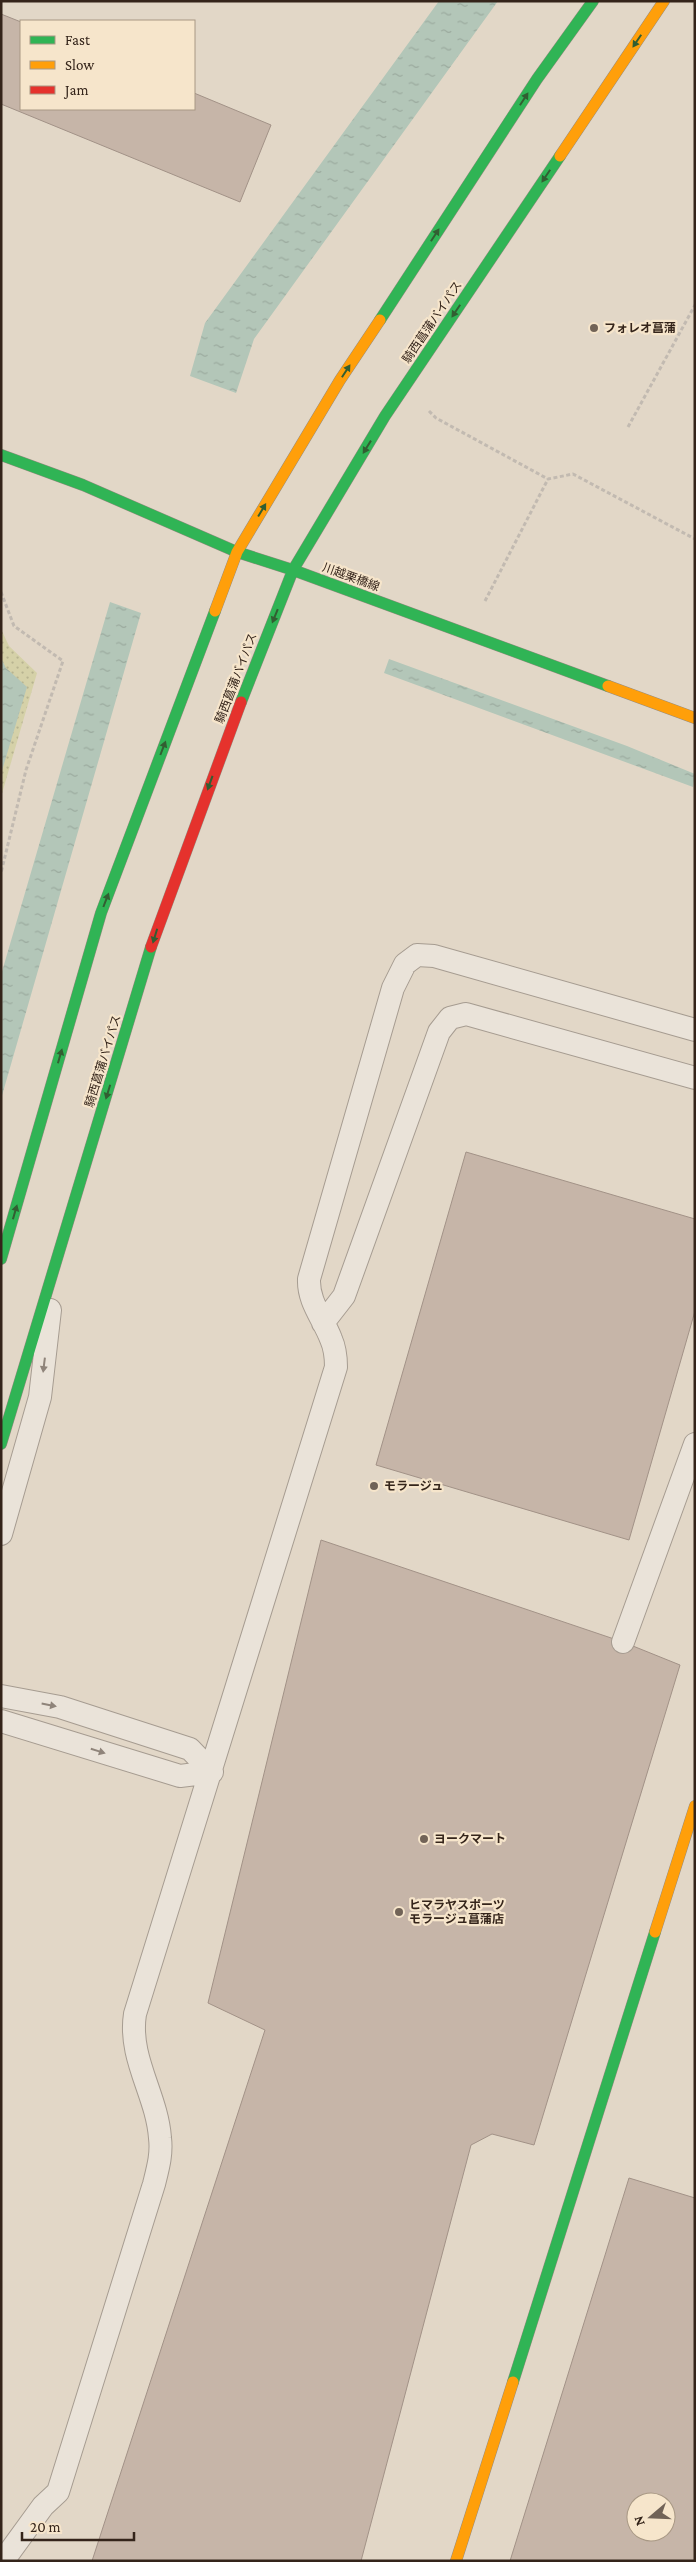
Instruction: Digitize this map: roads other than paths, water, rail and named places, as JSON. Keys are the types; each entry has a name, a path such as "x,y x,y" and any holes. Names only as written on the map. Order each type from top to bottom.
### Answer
{"main road":[{"path":"1,1258 101,913 237,552 346,372 537,79 593,1"},
{"name":"騎西菖蒲バイパス","path":"1,1444 157,928 216,765 293,570 386,416 664,1"},
{"name":"川越栗橋線","path":"1,455 83,485 237,552 293,570 695,718"},
{"path":"456,2561 695,1806"}],"lane":[{"path":"3,2561 32,2520 58,2492 161,2157 160,2136 136,2053 133,2031 135,2014 212,1772 336,1366 335,1350 308,1293 309,1279 393,988 405,964 417,955 434,956 695,1030"},
{"path":"323,1323 344,1296 439,1032 450,1018 466,1014 695,1078"},
{"path":"1,1534 40,1397 56,1264"},
{"path":"623,1642 695,1444"},
{"path":"1,1696 60,1706 190,1749 212,1772"},
{"path":"1,1721 180,1776 212,1772"}],"water":[{"path":"439,1 498,1 254,339 236,393 190,376 205,323"},
{"path":"110,602 141,613 1,1099 1,975"},
{"path":"1,658 6,668 27,687 1,774"},
{"path":"389,659 627,746 695,774 693,787 384,673"}],"place":[{"name":"フォレオ菖蒲","path":"594,328"},
{"name":"モラージュ","path":"374,1486"},
{"name":"ヨークマート","path":"424,1839"},
{"name":"ヒマラヤスポーツ モラージュ菖蒲店","path":"399,1912"}]}
